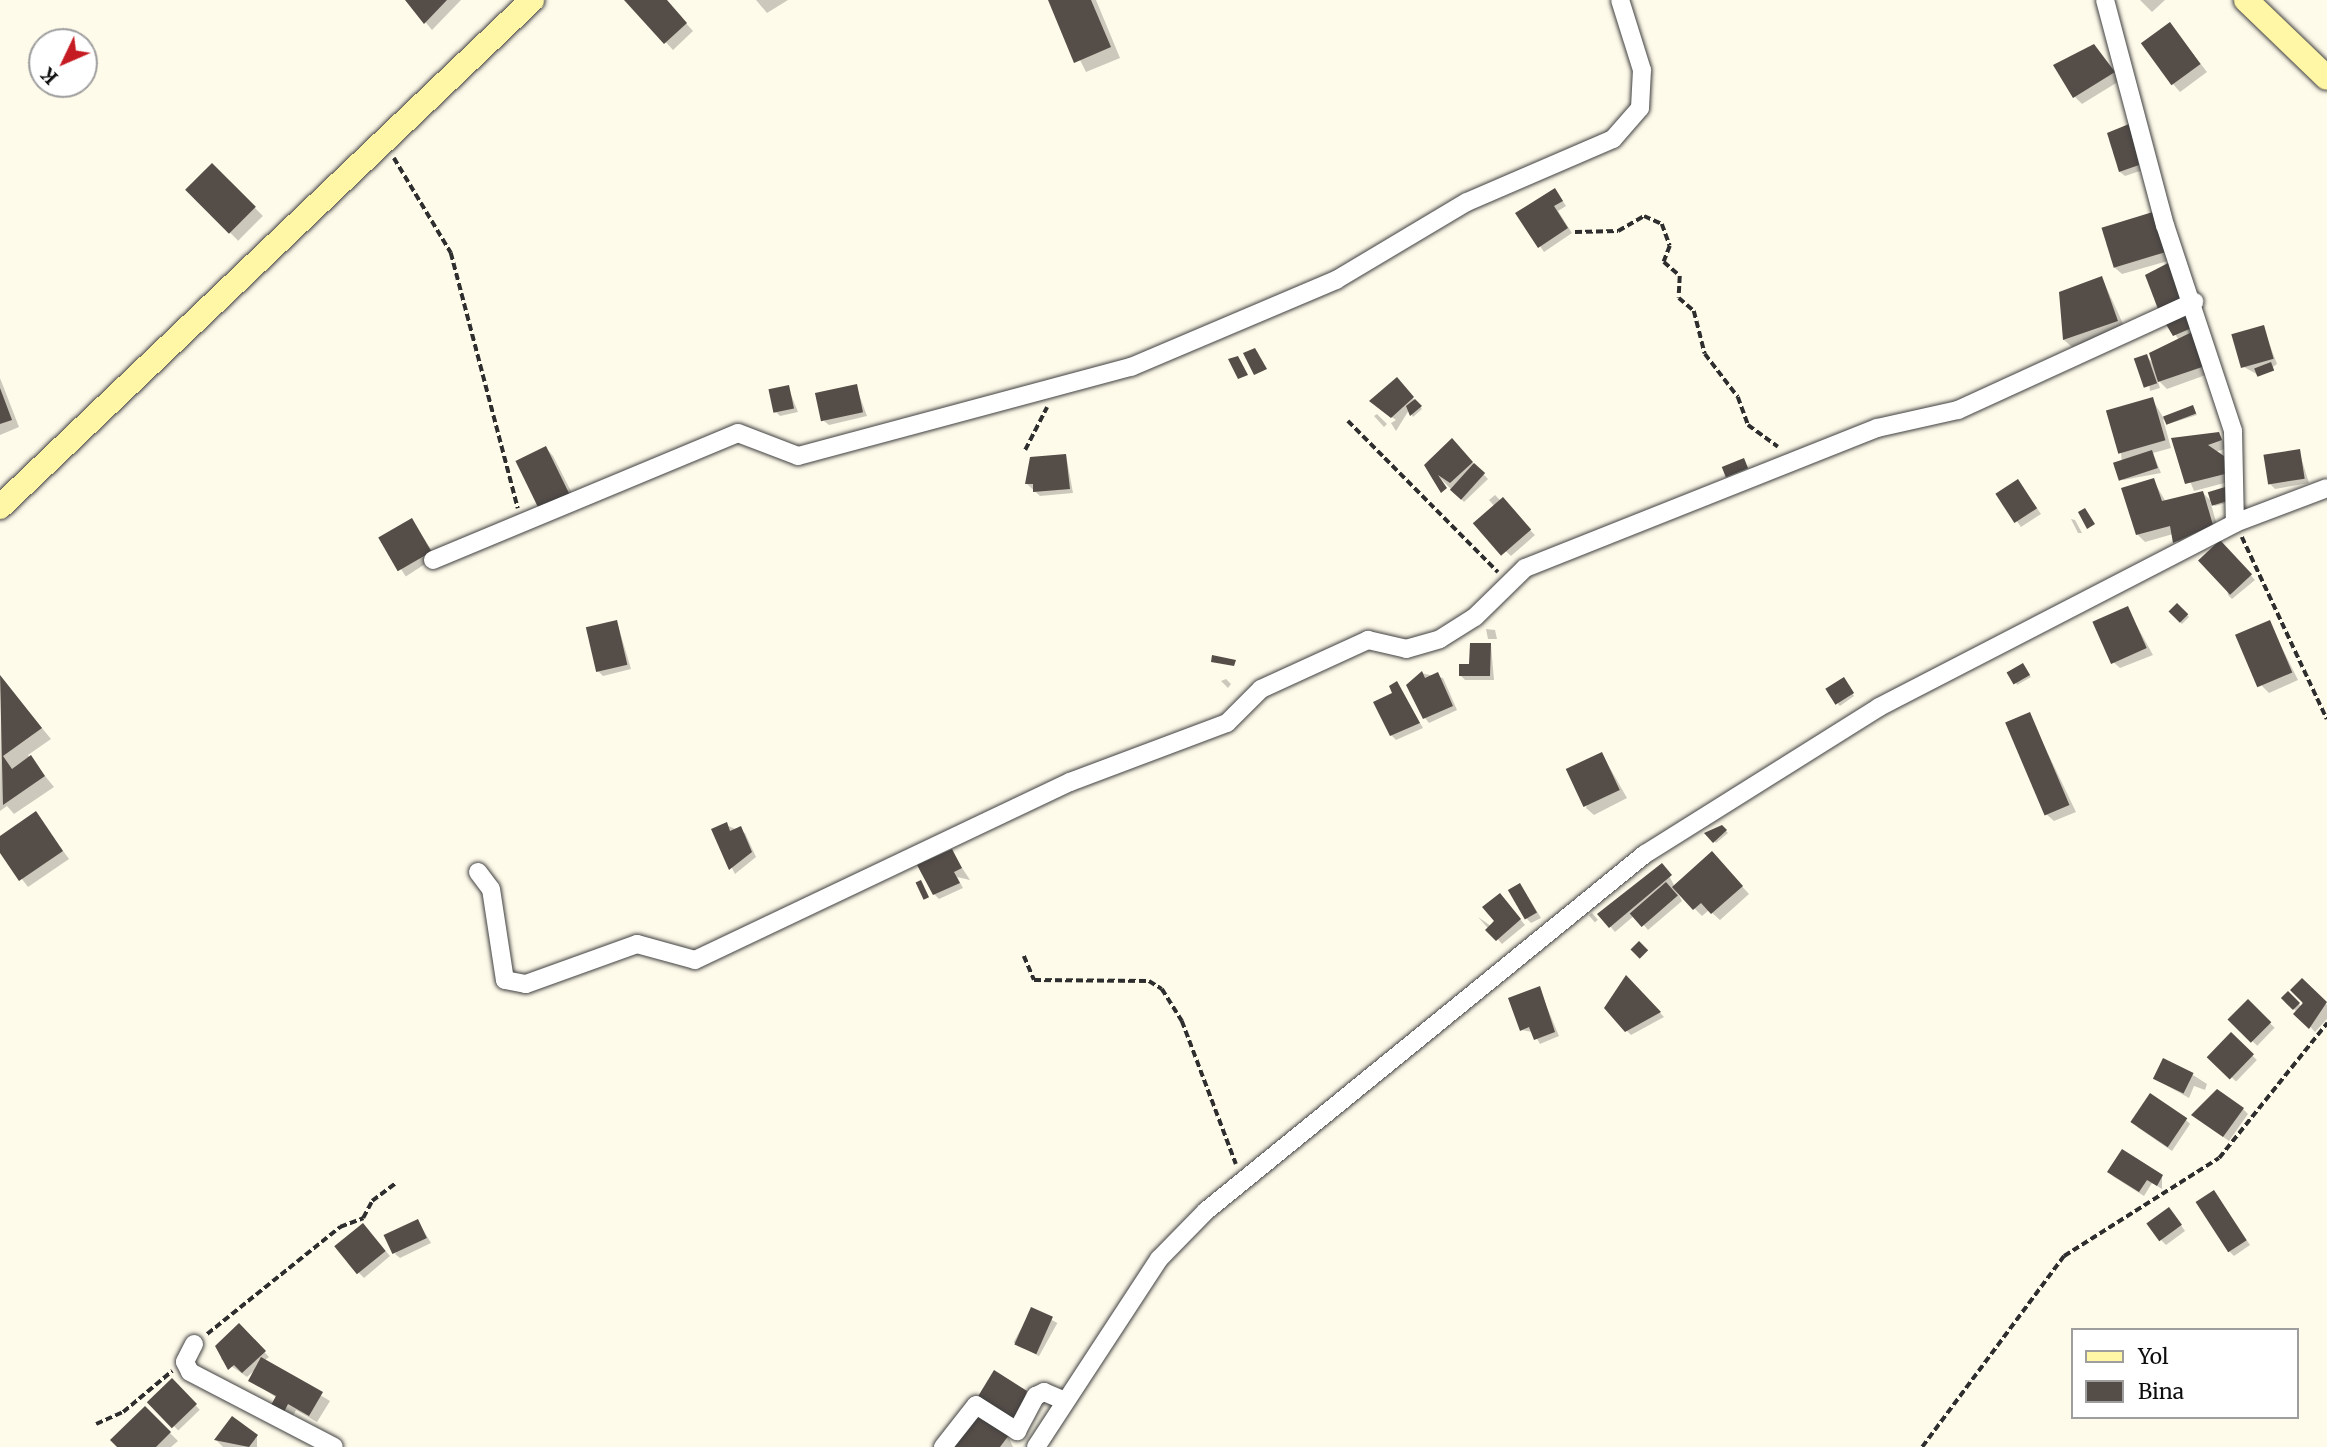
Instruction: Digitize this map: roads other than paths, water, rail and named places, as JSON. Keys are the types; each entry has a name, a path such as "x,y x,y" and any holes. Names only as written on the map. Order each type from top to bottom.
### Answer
{"street":[{"path":"0,507 532,0"},
{"path":"433,561 738,433 799,456 1131,368 1336,279 1467,202 1613,139 1640,108 1642,70 1620,0"},
{"path":"2105,0 2165,225 2194,302 2233,431 2235,523"},
{"path":"2246,0 2327,78"},
{"path":"478,872 491,889 505,980 526,984 637,944 695,960 1070,782 1227,723 1261,689 1368,640 1406,649 1440,639 1511,586 1525,568 1783,463 1877,428 1958,410 2194,302"},
{"path":"1036,1447 1159,1259 1244,1180 1645,854 1880,707 2235,523 2327,488"},
{"path":"194,1344 185,1362 190,1372 334,1447"},
{"path":"943,1447 976,1405 1017,1431 1036,1396 1044,1392 1065,1401"}]}
